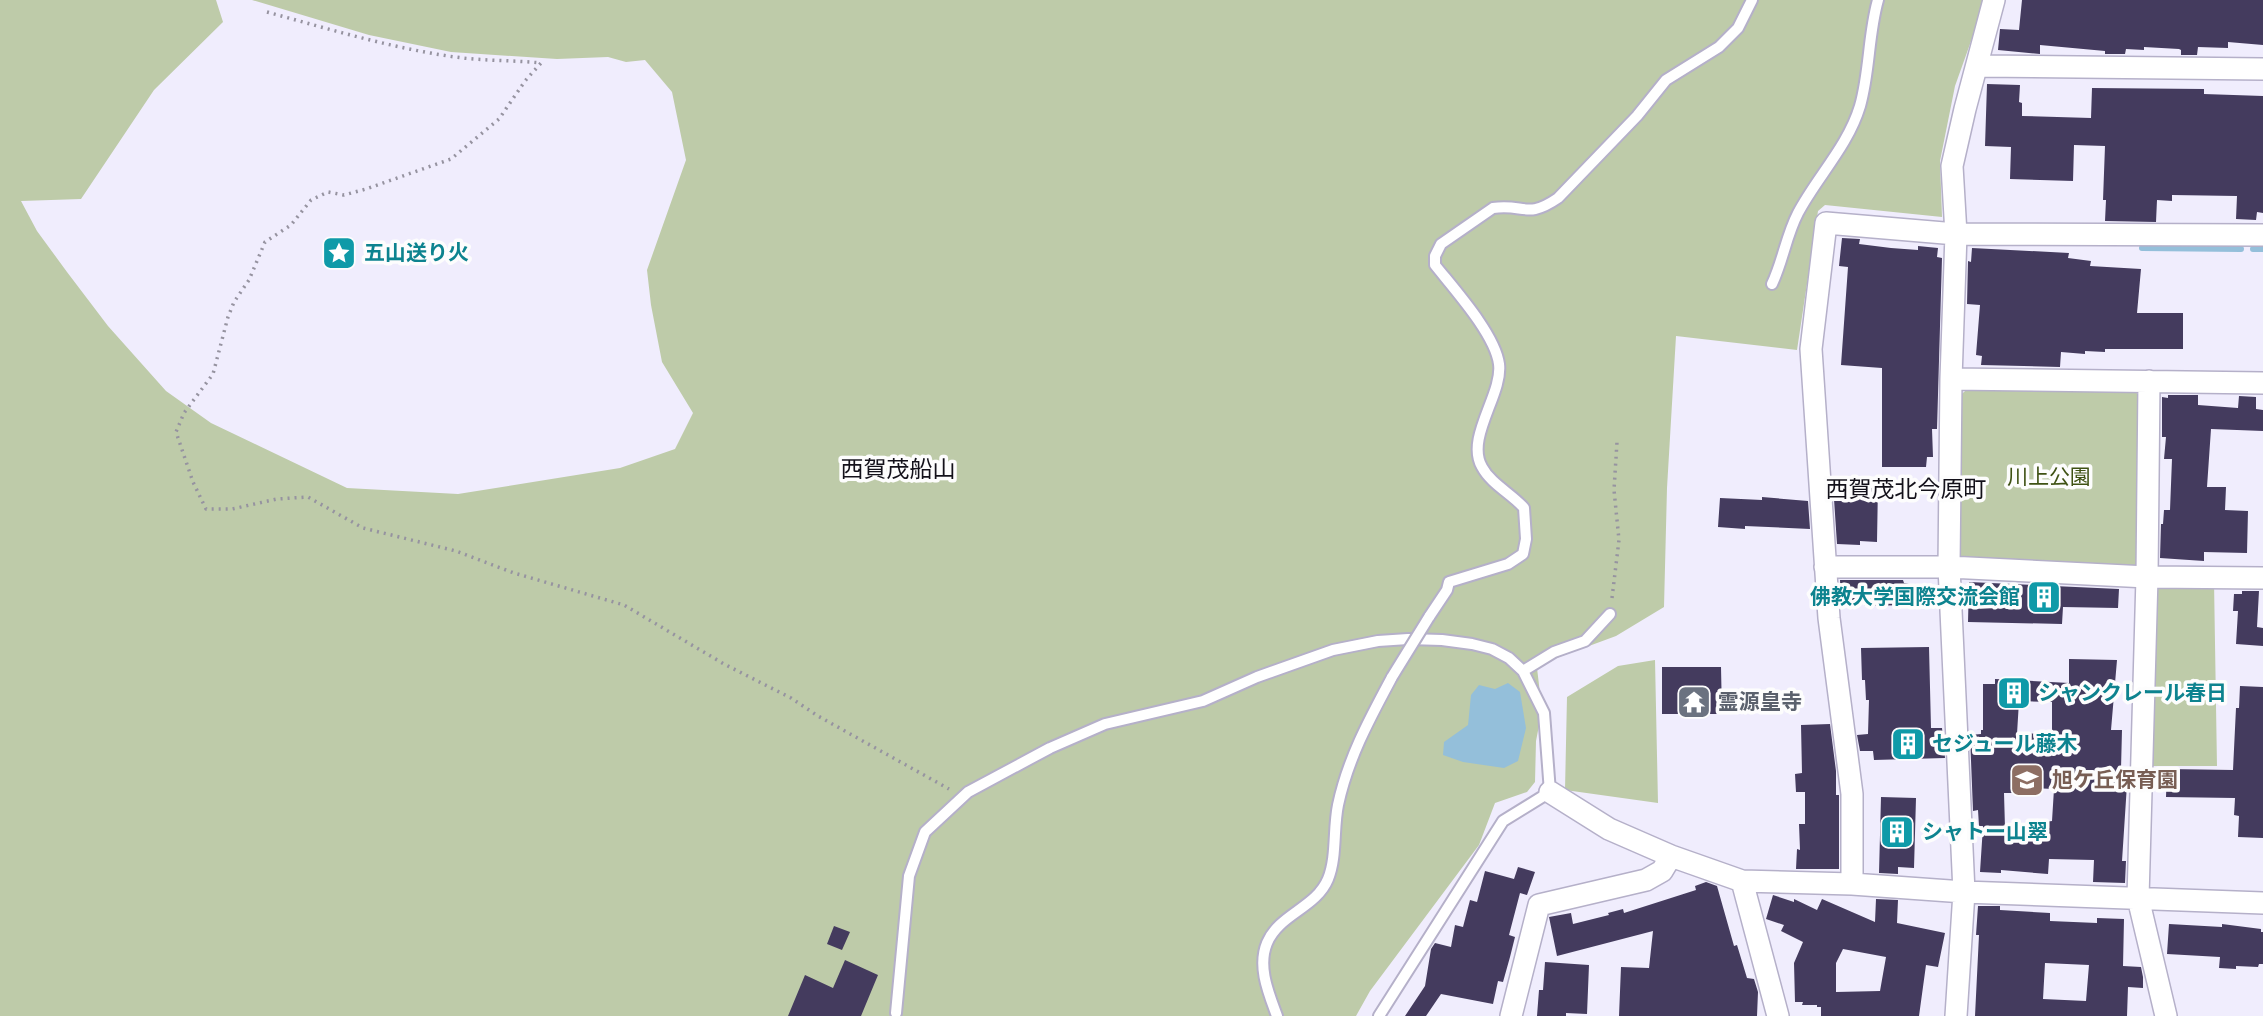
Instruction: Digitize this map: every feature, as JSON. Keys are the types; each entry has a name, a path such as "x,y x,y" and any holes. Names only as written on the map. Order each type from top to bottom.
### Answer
{"street":[{"path":"1956,1016 1964,892 1949,568 1956,234 1952,166 1994,0"},
{"path":"1977,66 2263,69"},
{"path":"1852,884 1852,794 1829,618 1811,349 1826,223 1956,234 2263,235"},
{"path":"1951,379 2263,383"},
{"path":"2149,381 2147,577 2138,898 2166,1016"},
{"path":"1825,568 1949,568 2147,577 2263,578"},
{"path":"1550,792 1609,829 1671,856 1742,881 2263,903"},
{"path":"1511,1016 1539,905 1646,880 1662,871 1671,856"},
{"path":"1742,881 1778,1016"}],"lane":[{"path":"1276,1016 1266,988 1266,944 1278,927 1320,895 1329,878 1333,858 1333,833 1342,787 1361,734 1392,677 1447,590 1449,582 1508,564 1523,554 1526,539 1524,508 1482,468 1478,455 1480,436 1500,365 1495,349 1480,324 1435,265 1435,256 1441,244 1493,208 1532,211 1544,208 1558,198 1637,116 1666,80 1719,47 1738,28 1752,0"},
{"path":"1772,284 1789,232 1850,131 1860,107 1878,0"},
{"path":"1523,671 1554,652 1585,641 1610,614"},
{"path":"896,1013 909,876 925,832 964,796 1050,748 1105,724 1203,702 1257,677 1333,650 1378,641 1442,640 1472,643 1509,657 1523,671 1544,713 1550,792 1503,821 1379,1016"}],"path":[{"path":"267,12 424,52 541,63 525,80 499,119 451,159 344,195 328,192 311,200 291,225 265,242 249,280 234,302 228,317 213,374 184,412 176,432 193,482 206,509 232,509 276,499 308,497 363,528 456,551 514,573 624,605 724,664 791,698 964,796"},
{"path":"1610,614 1619,540 1614,490 1617,442"}],"green space":[{"path":"0,0 216,0 223,22 154,90 81,199 21,201 37,231 108,326 166,391 211,423 347,488 458,494 620,468 675,449 693,413 662,362 647,270 686,160 672,92 645,60 626,62 608,57 557,59 451,52 369,35 252,0 1983,0 1955,86 1940,161 1942,217 1825,205 1818,211 1797,350 1676,336 1667,488 1664,607 1616,636 1551,660 1537,668 1542,710 1536,741 1535,782 1527,792 1495,803 1479,845 1370,991 1356,1016 0,1016"},
{"name":"川上公園","path":"1971,386 2133,389 2142,399 2139,560 2132,569 1967,563 1956,554 1957,398"},
{"path":"2150,580 2214,581 2217,766 2146,766"},
{"path":"1655,660 1658,803 1565,790 1567,697 1618,666"}],"water":[{"path":"1508,683 1520,692 1526,728 1518,761 1504,768 1463,762 1443,755 1444,742 1468,725 1471,695 1479,685 1495,689"}],"building":[{"path":"2022,0 2263,0 2263,45 2228,42 2228,48 2198,47 2197,55 2181,55 2179,49 2144,47 2144,50 2126,49 2125,54 2105,54 2105,51 2040,45 2040,54 1998,50 2000,29 2019,30"},
{"path":"1987,84 2020,85 2022,116 2091,118 2092,88 2204,89 2204,94 2263,96 2263,213 2257,212 2256,220 2236,219 2237,196 2172,195 2172,201 2157,200 2156,222 2105,221 2105,146 2074,145 2073,181 2010,179 2011,147 1985,146"},
{"path":"1842,238 1860,239 1859,244 1891,248 1938,248 1937,257 1942,258 1937,429 1932,429 1933,457 1927,457 1926,467 1882,467 1882,368 1841,365 1848,267 1839,266"},
{"path":"1972,248 2069,253 2068,258 2091,261 2090,266 2141,269 2137,313 2183,313 2183,349 2105,349 2105,352 2085,351 2085,354 2061,352 2060,367 1981,365 1982,356 1976,355 1980,305 1967,304 1968,261 1971,262"},
{"path":"2168,395 2198,395 2198,405 2238,408 2239,396 2256,397 2256,409 2263,410 2263,431 2211,429 2207,487 2226,487 2225,510 2248,511 2247,553 2204,552 2204,561 2160,558 2161,524 2164,510 2170,510 2172,459 2164,459 2166,437 2162,437 2162,397 2168,398"},
{"path":"1833,484 1878,484 1877,542 1860,541 1860,545 1837,544"},
{"path":"1762,497 1808,501 1810,529 1718,527 1720,498 1762,500"},
{"path":"1840,580 1903,580 1909,584 1909,605 1864,606 1864,601 1841,601"},
{"name":"佛教大学国際交流会館","path":"1969,582 2119,589 2118,608 2063,607 2062,624 1968,622"},
{"path":"2242,591 2259,591 2257,627 2263,628 2263,646 2236,644 2238,611 2233,611 2234,594 2242,594"},
{"path":"1929,647 1931,728 1942,728 1945,758 1874,760 1873,751 1860,751 1857,735 1868,734 1869,700 1866,700 1865,680 1862,680 1861,648"},
{"path":"2069,659 2117,660 2111,730 2122,730 2121,769 2128,769 2122,861 2126,861 2125,883 2093,882 2094,860 2049,859 2048,874 2001,870 2001,873 1980,872 1983,826 1979,826 1978,810 1973,811 1970,735 1981,734 1983,730 1983,684 1995,684 1995,679 2069,683","holes":["2019,701 2052,702 2052,733 2017,734","2032,788 2054,789 2052,821 2005,828 2004,793 2022,793"]},
{"path":"1662,667 1721,667 1722,714 1662,714"},
{"path":"2240,686 2263,687 2263,838 2238,837 2239,816 2234,815 2235,798 2166,797 2167,769 2233,770 2236,708 2239,708"},
{"path":"1830,724 1836,795 1839,795 1839,869 1796,869 1797,849 1800,850 1799,824 1805,824 1805,792 1796,792 1795,774 1802,773 1801,725"},
{"name":"シャトー山翠","path":"1881,797 1916,798 1914,868 1898,867 1898,874 1879,873"},
{"path":"1518,867 1535,872 1527,895 1520,893 1509,935 1515,937 1503,982 1498,981 1493,1004 1441,994 1426,1016 1405,1016 1425,986 1431,949 1435,943 1451,947 1455,925 1463,927 1470,900 1477,902 1485,871 1514,879"},
{"path":"1706,882 1717,886 1734,946 1737,945 1747,978 1754,979 1758,992 1757,1016 1619,1016 1621,967 1649,968 1653,931 1557,956 1549,917 1571,913 1573,924 1623,909 1624,913 1696,890 1695,886"},
{"path":"1773,895 1794,902 1794,899 1817,910 1822,899 1875,922 1876,899 1898,900 1897,923 1945,933 1938,967 1926,965 1919,1016 1821,1016 1821,1007 1795,1002 1794,963 1803,942 1781,931 1784,925 1766,919","holes":["1843,949 1886,957 1880,991 1836,992 1836,963"]},
{"path":"1978,906 2000,906 2000,910 2050,913 2050,921 2097,923 2097,918 2124,919 2123,966 2141,967 2143,988 2128,987 2127,1016 1975,1016 1979,935 1976,935","holes":["2045,963 2089,965 2086,1001 2043,999"]},
{"path":"2169,924 2222,927 2222,924 2261,929 2263,964 2258,967 2236,966 2236,969 2219,968 2220,957 2167,954"},
{"path":"834,926 850,932 842,950 827,944"},
{"path":"845,960 878,975 861,1016 788,1016 805,975 833,988"},
{"path":"1545,962 1589,965 1587,1014 1537,1016 1539,990 1543,990"}],"waterway":[{"path":"2142,248 2241,249"},
{"path":"2253,249 2263,249"}],"place":[{"name":"五山送り火","path":"339,253"},
{"name":"佛教大学国際交流会館","path":"2044,597"},
{"name":"シャンクレール春日","path":"2014,693"},
{"name":"霊源皇寺","path":"1694,702"},
{"name":"セジュール藤木","path":"1908,744"},
{"name":"旭ケ丘保育園","path":"2027,780"},
{"name":"シャトー山翠","path":"1897,832"}],"district":[{"name":"西賀茂船山","path":"898,469"},
{"name":"西賀茂北今原町","path":"1906,489"}]}
